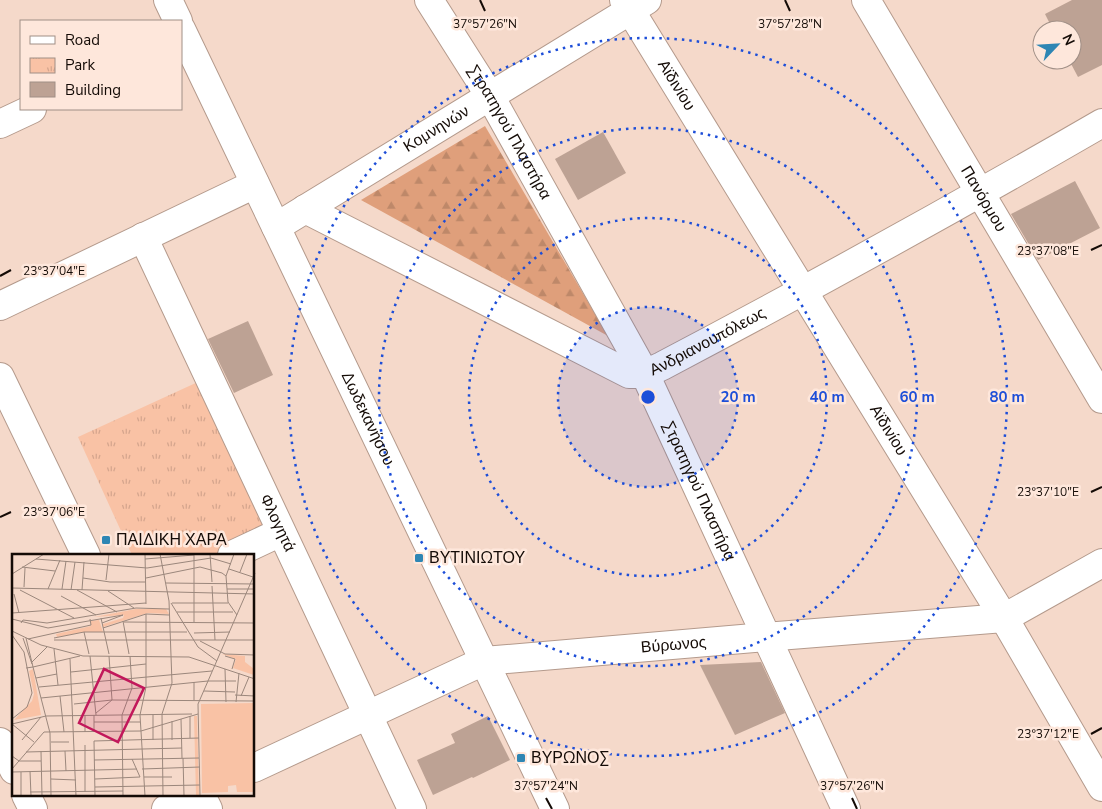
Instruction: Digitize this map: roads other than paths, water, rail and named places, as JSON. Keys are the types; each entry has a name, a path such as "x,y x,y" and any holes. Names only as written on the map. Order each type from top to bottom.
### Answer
{"street":[{"name":"Δωδεκανήσου","path":"168,0 176,20"},
{"name":"Στρατηγού Πλαστήρα","path":"429,0 490,96 645,374 846,809"},
{"name":"Πανόρμου","path":"866,0 1102,399"},
{"name":"Κομνηνών","path":"276,227 490,96 634,4"},
{"name":"Αϊδινίου","path":"634,4 803,291 1004,618 1102,786"},
{"name":"Δωδεκανήσου","path":"182,33 555,809"},
{"path":"0,124 30,110"},
{"name":"Ανδριανουπόλεως","path":"305,208 629,374 645,374 803,291 1102,123"},
{"path":"0,306 256,184"},
{"name":"Φλογητά","path":"143,237 412,809"},
{"path":"0,377 86,554"},
{"path":"234,554 281,532"},
{"name":"Βύρωνος","path":"255,768 484,661 765,636 1004,618 1102,563"},
{"path":"0,742 12,766"},
{"path":"26,796 33,809"},
{"path":"166,809 193,796"},
{"path":"202,796 208,809"}],"place":[{"name":"ΠΑΙΔΙΚΗ ΧΑΡΑ","path":"106,540"},
{"name":"ΒΥΤΙΝΙΩΤΟΥ","path":"419,558"},
{"name":"ΒΥΡΩΝΟΣ","path":"521,758"}]}
